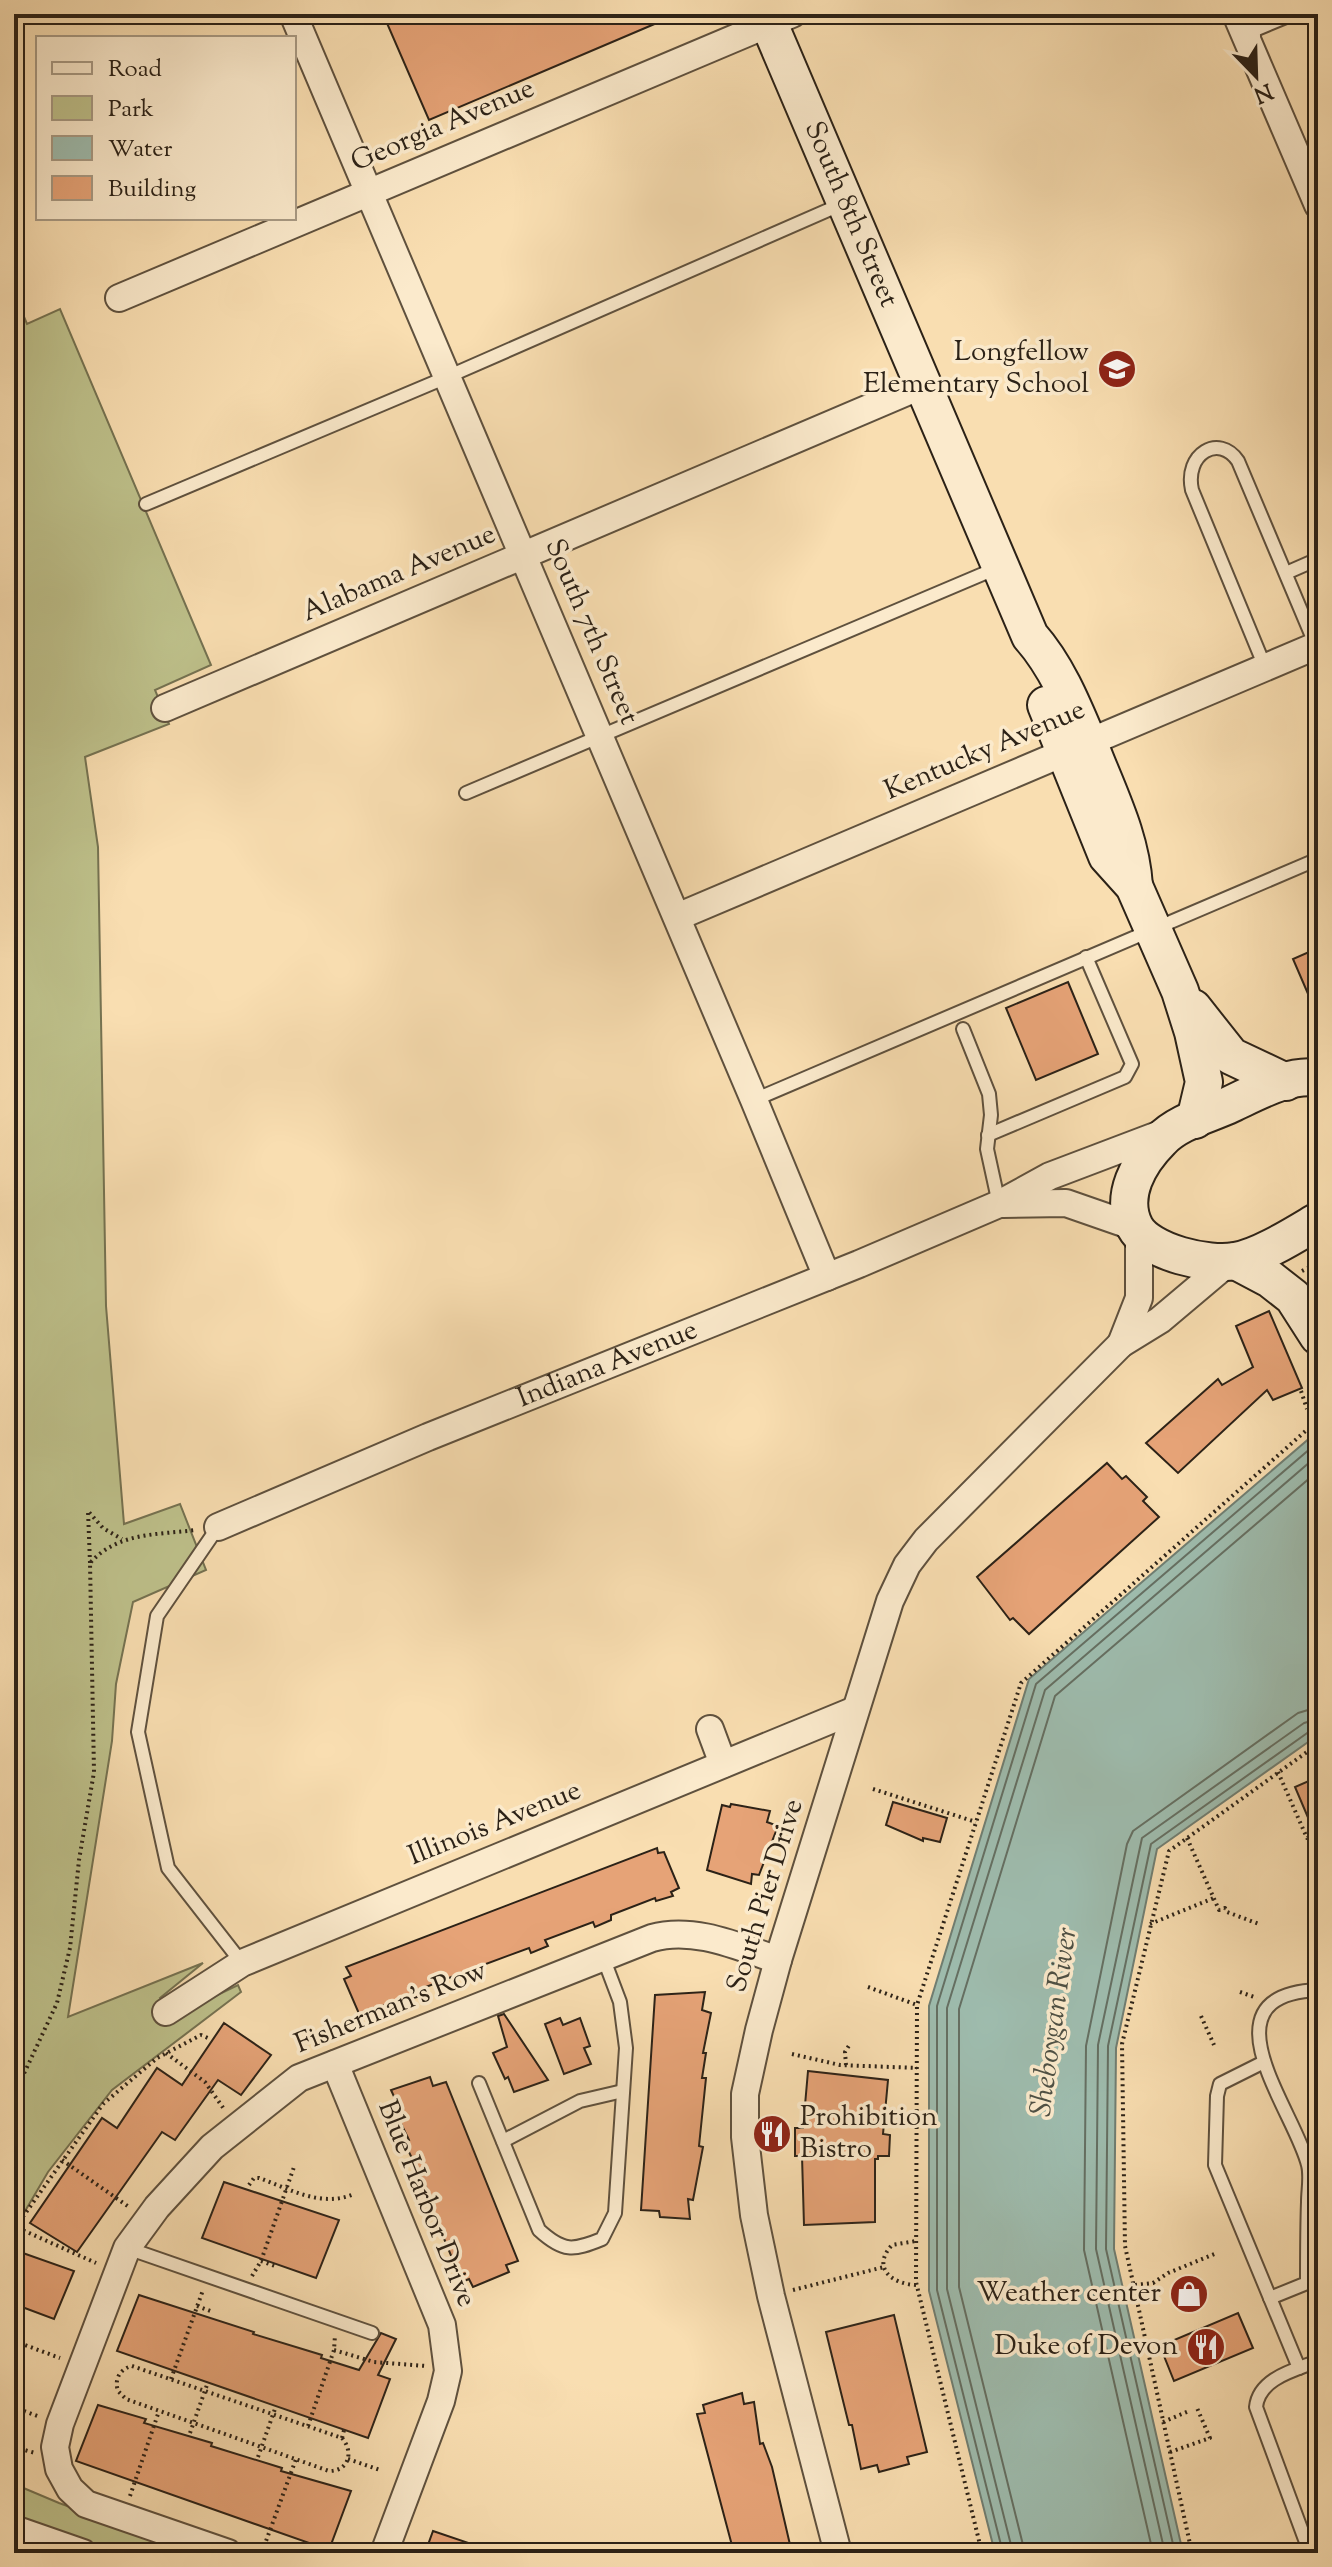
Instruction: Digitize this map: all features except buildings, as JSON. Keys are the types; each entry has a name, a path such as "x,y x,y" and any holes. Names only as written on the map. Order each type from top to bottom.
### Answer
{"main road":[{"name":"South 8th Street","path":"775,17 845,202 1030,636 1034,669 1076,747 1107,856 1134,886 1180,991 1204,1082 1184,1124"},
{"name":"South 8th Street","path":"1180,991 1231,1056 1308,1077"},
{"path":"1308,1077 1184,1124 1147,1156 1132,1183 1129,1203 1137,1230 1166,1251 1194,1261 1233,1261 1318,1221"},
{"path":"1233,1261 1270,1279 1293,1297 1318,1336"}],"street":[{"name":"South 7th Street","path":"293,14 827,1277"},
{"name":"Georgia Avenue","path":"119,298 775,17"},
{"path":"1240,24 1318,205"},
{"name":"Alabama Avenue","path":"165,708 923,385"},
{"name":"Kentucky Avenue","path":"677,917 1317,646"},
{"name":"Indiana Avenue","path":"218,1527 428,1437 827,1277 999,1204 1050,1176 1184,1124"},
{"name":"Indiana Avenue","path":"999,1204 1066,1203 1137,1230"},
{"name":"South Pier Drive","path":"1121,1344 1138,1303 1137,1230"},
{"name":"South Pier Drive","path":"838,2553 771,2296 749,2187 745,2094 778,1960 890,1601 907,1565 926,1540 1121,1344 1160,1320 1233,1261"},
{"name":"Illinois Avenue","path":"166,2012 242,1963 855,1710"},
{"path":"710,1729 723,1764"},
{"name":"Fisherman's Row","path":"228,2553 86,2504 70,2489 59,2469 55,2447 81,2365 127,2248 147,2220 212,2147 299,2078 652,1938 674,1935 706,1938 778,1960"},
{"name":"Blue Harbor Drive","path":"335,2064 442,2325 448,2365 441,2401 384,2553"},
{"path":"14,2529 83,2553"}],"lane":[{"path":"1240,24 1293,14"},
{"path":"146,504 447,377 845,202"},
{"path":"1265,667 1192,490 1190,470 1199,456 1220,449 1236,458 1317,646"},
{"path":"1286,573 1318,559"},
{"path":"466,793 1000,567"},
{"path":"754,1100 1318,859"},
{"path":"988,1135 1125,1077 1132,1064 1086,957"},
{"path":"963,1029 989,1094 988,1155 999,1204"},
{"path":"218,1527 157,1616 138,1732 168,1868 242,1963"},
{"path":"479,2083 539,2230 557,2246 580,2248 602,2239 615,2213 626,2048 620,2002 603,1957"},
{"path":"1270,2298 1307,2283 1308,2166 1264,2062 1258,2027 1265,2013 1284,1997 1318,1990"},
{"path":"1264,2062 1220,2084 1215,2165 1299,2368"},
{"path":"503,2141 580,2101 623,2091"},
{"path":"127,2248 372,2333"},
{"path":"1310,2553 1256,2407 1257,2398 1264,2387 1276,2378 1318,2361"}],"path":[{"path":"1301,1391 1307,1409"},
{"path":"982,2553 917,2285 917,2005 1021,1683 1318,1420"},
{"path":"14,2095 57,2003 70,1948 79,1860 94,1772 88,1511 103,1528 122,1539"},
{"path":"90,1563 107,1547 122,1539 218,1527"},
{"path":"1192,2553 1125,2246 1122,2044 1169,1851 1318,1744"},
{"path":"1278,1772 1307,1838 1318,1833"},
{"path":"873,1789 976,1822"},
{"path":"1187,1838 1219,1910 1225,1908 1227,1912 1259,1924"},
{"path":"1150,1924 1214,1898"},
{"path":"868,1987 917,2005"},
{"path":"1240,1992 1258,1998"},
{"path":"1201,2016 1214,2045"},
{"path":"14,2239 21,2220 103,2104 155,2059 201,2035 208,2038"},
{"path":"846,2065 845,2052 850,2044"},
{"path":"166,2053 205,2082 236,2127"},
{"path":"792,2054 846,2065 917,2068"},
{"path":"62,2160 147,2220"},
{"path":"247,2289 261,2261 294,2167"},
{"path":"249,2185 258,2177 324,2201 354,2194"},
{"path":"18,2228 117,2273"},
{"path":"916,2241 892,2245 884,2256 884,2267 896,2282 917,2285"},
{"path":"1134,2286 1153,2283 1168,2273 1217,2253"},
{"path":"261,2261 275,2266"},
{"path":"771,2296 884,2267"},
{"path":"171,2379 208,2276"},
{"path":"197,2306 213,2312"},
{"path":"14,2341 70,2361"},
{"path":"308,2427 334,2350 374,2362 448,2365"},
{"path":"138,2367 140,2360"},
{"path":"129,2366 171,2379 342,2438 349,2449 348,2459 339,2470 329,2471 123,2398 116,2383 119,2374 129,2366"},
{"path":"190,2433 208,2382"},
{"path":"258,2457 276,2406"},
{"path":"1170,2452 1210,2438 1197,2408"},
{"path":"123,2516 159,2411"},
{"path":"1163,2422 1189,2411"},
{"path":"342,2438 344,2430"},
{"path":"262,2552 296,2459"},
{"path":"348,2459 380,2470"},
{"path":"326,2481 329,2471"}],"green space":[{"path":"14,293 27,324 60,309 211,665 155,690 169,724 85,757 98,847 106,1306 124,1524 180,1504 206,1570 133,1602 116,1684 112,1741 68,2017 203,1963 160,1998 172,2017 238,1985 241,1992 112,2090 48,2172 21,2218 14,2237"},
{"path":"14,2484 59,2503 198,2553 14,2553"}],"water":[{"name":"Sheboygan River","path":"1318,1431 1318,1735 1157,1849 1116,2048 1114,2249 1183,2553 995,2553 929,2291 929,2006 1029,1679"}],"place":[{"name":"Longfellow Elementary School","path":"1117,369"},
{"name":"Prohibition Bistro","path":"772,2134"},
{"name":"Weather center","path":"1189,2294"},
{"name":"Duke of Devon","path":"1206,2347"}]}
